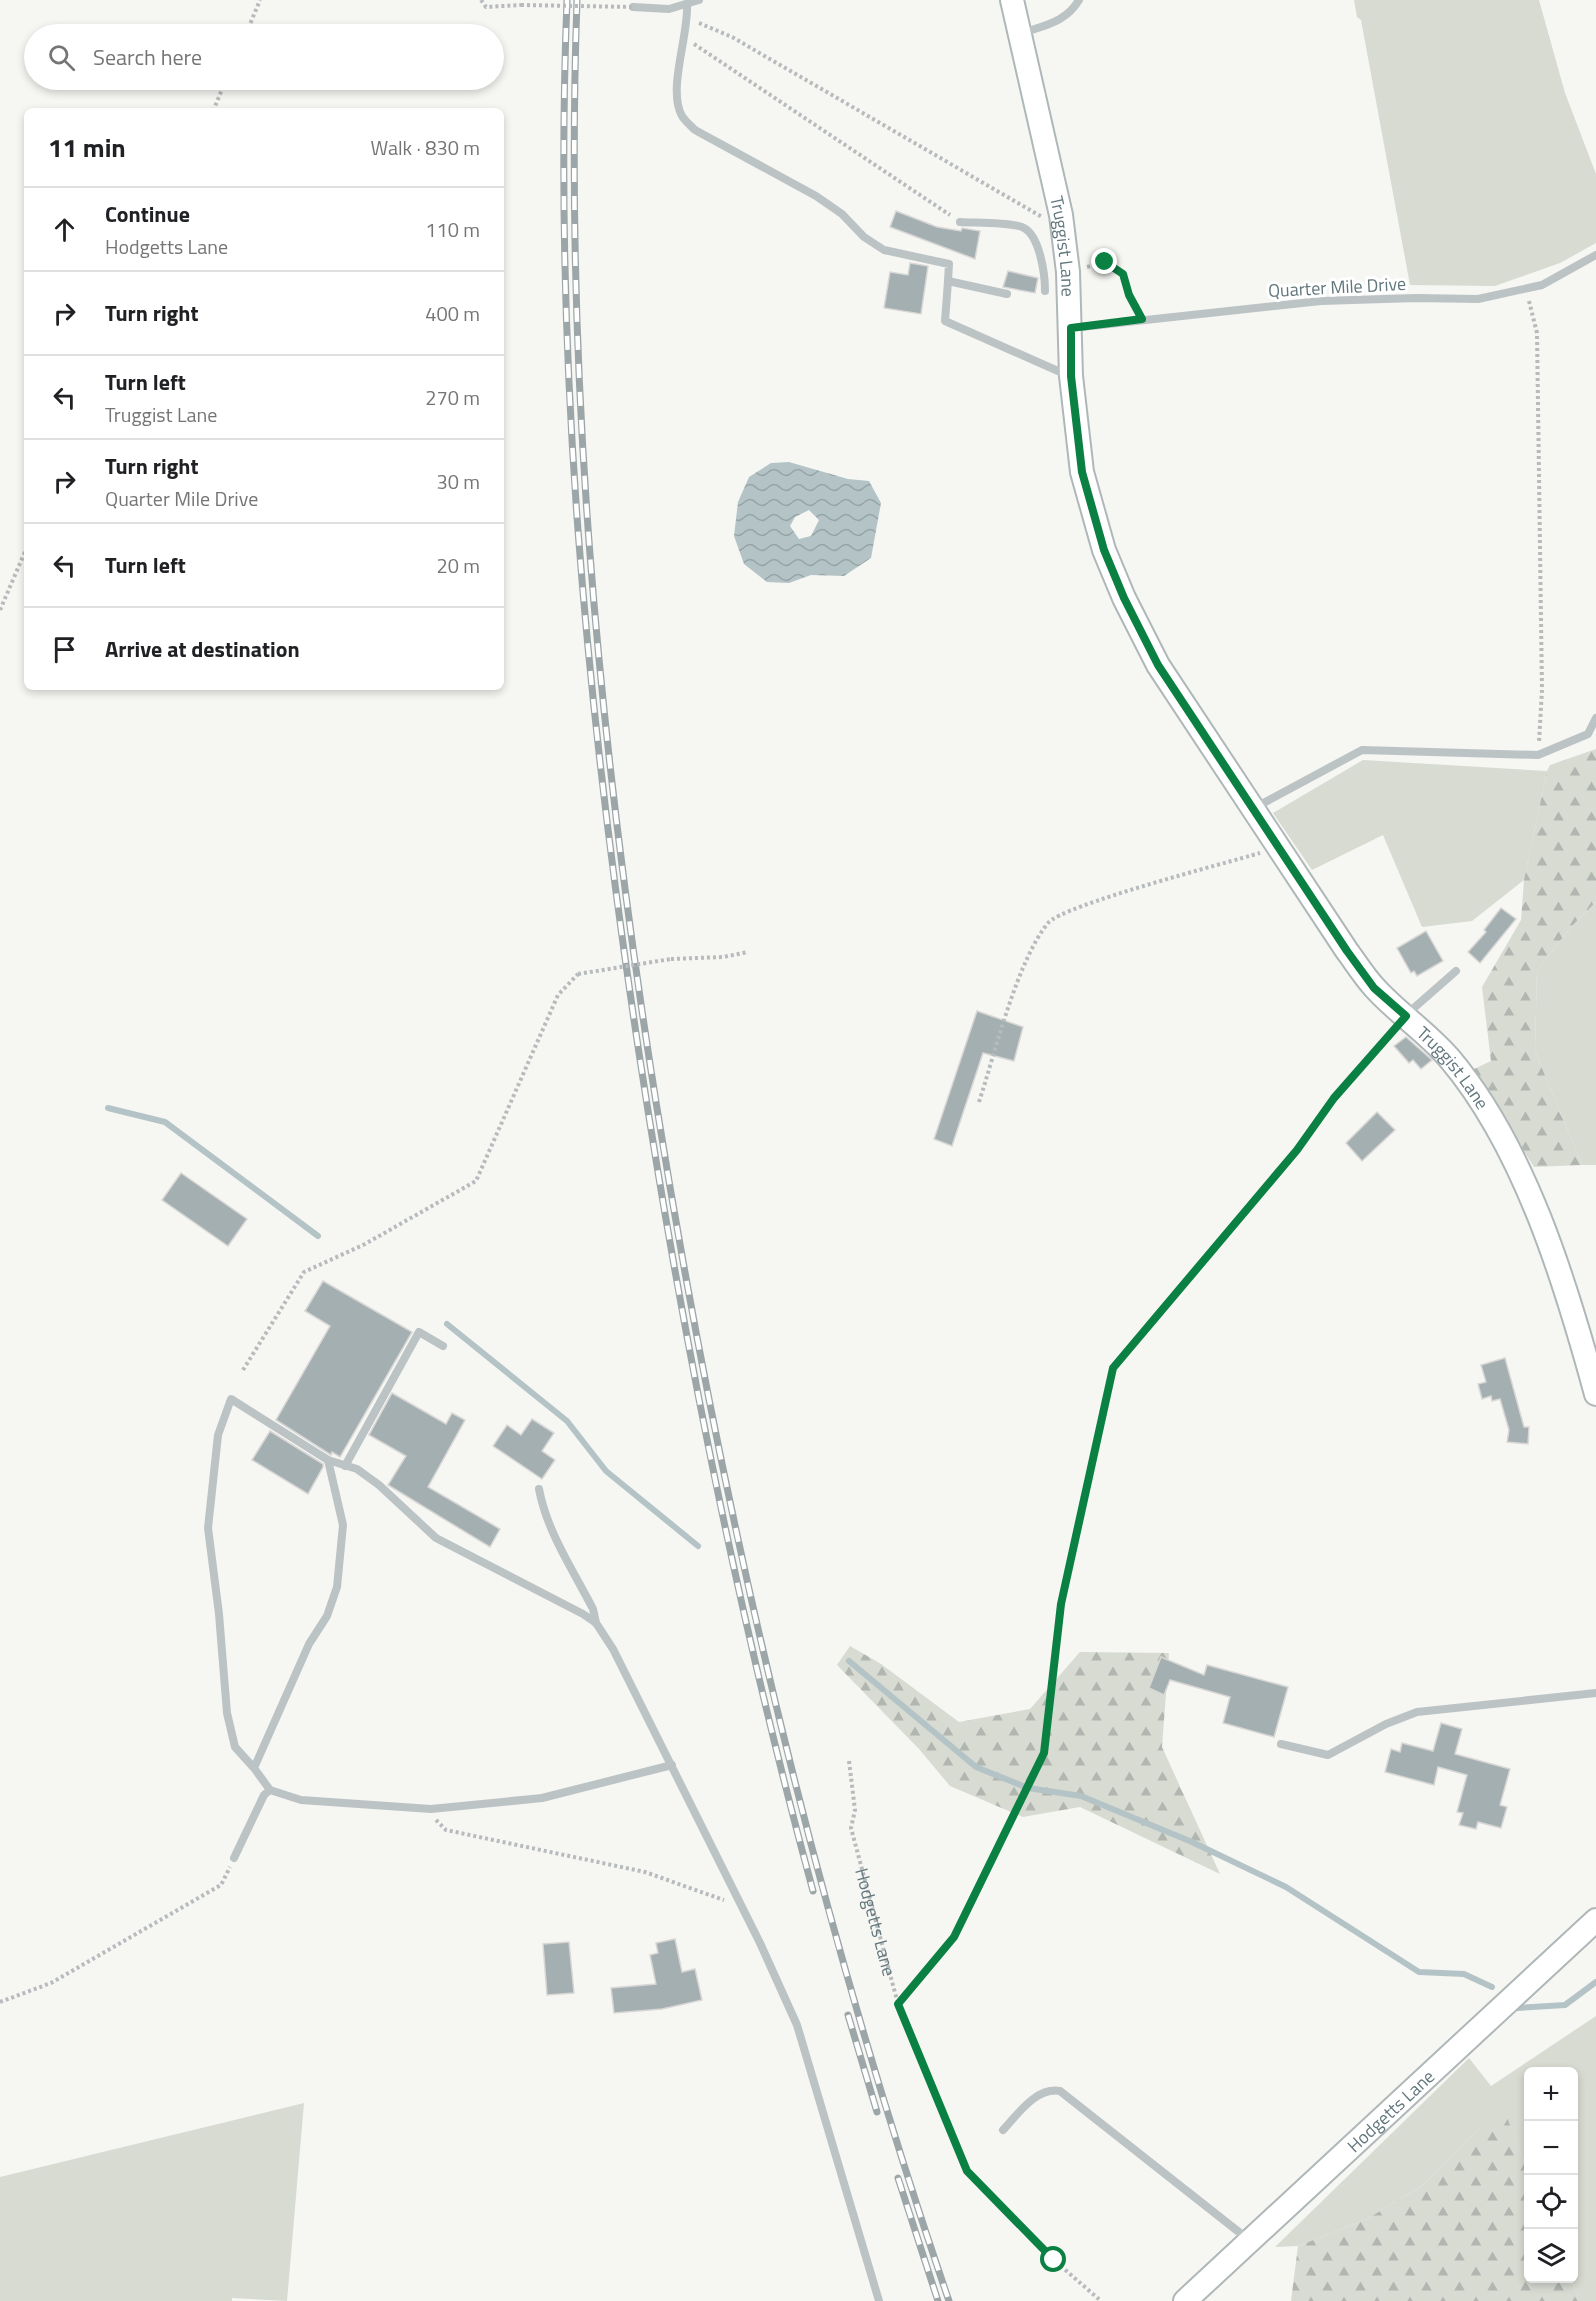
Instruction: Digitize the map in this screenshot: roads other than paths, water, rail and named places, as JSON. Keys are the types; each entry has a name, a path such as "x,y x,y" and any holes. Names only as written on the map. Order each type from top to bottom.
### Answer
{"street":[{"name":"Truggist Lane","path":"1012,0 1061,215 1071,328 1071,376 1082,472 1104,550 1124,598 1158,665 1277,847 1374,988 1450,1059 1503,1141 1556,1260 1596,1394"},
{"name":"Hodgetts Lane","path":"1185,2301 1596,1920"}],"lane":[{"path":"633,7 669,9 699,0"},
{"path":"1019,34 1054,23 1072,10 1079,0"},
{"path":"687,4 688,18 678,79 678,102 682,116 695,130 816,196 842,214 864,237 884,250 949,264 945,321 1071,376"},
{"path":"960,222 1022,227 1033,235 1045,273 1045,291"},
{"name":"Quarter Mile Drive","path":"1071,328 1321,301 1416,298 1478,300 1542,285 1596,255"},
{"path":"948,281 1008,294"},
{"path":"1252,809 1362,750 1538,755 1588,734 1596,718"},
{"path":"1406,1016 1456,971"},
{"path":"345,1466 419,1332 443,1346"},
{"path":"596,1623 547,1593 465,1556 435,1538 379,1485 357,1469 328,1460 231,1399 219,1435 208,1528 220,1625 227,1713 235,1747 270,1790 301,1800 431,1809 542,1798 672,1765"},
{"path":"254,1768 309,1644 327,1616 337,1587 343,1525 328,1460"},
{"path":"539,1489 551,1528 593,1609 596,1623 644,1707 740,1902 797,2025 879,2301"},
{"path":"1281,1744 1328,1755 1386,1724 1417,1712 1596,1693"},
{"path":"234,1858 264,1795 270,1790"},
{"path":"1003,2130 1027,2104 1043,2092 1060,2091 1250,2241"}],"water":[{"path":"789,462 848,479 869,481 881,503 871,558 844,576 811,575 789,583 767,582 744,564 734,536 738,502 749,477 771,463","holes":["809,510 819,520 811,536 799,539 790,526 795,517"]}],"waterway":[{"path":"108,1108 165,1122 318,1236"},
{"path":"447,1324 567,1421 606,1471 698,1546"},
{"path":"849,1661 976,1767 1028,1788 1081,1796 1192,1842 1286,1887 1419,1972 1464,1974 1492,1987"},
{"path":"1518,2008 1565,2005 1596,1982"}],"railway":[{"path":"567,0 564,132 565,264 570,396 589,660 620,923 656,1159 693,1369 736,1579 813,1891"},
{"path":"577,0 574,138 576,277 581,415 590,553 617,828 656,1102 710,1406 777,1708 856,2006 949,2301"},
{"path":"848,2015 877,2112"},
{"path":"898,2178 938,2301"}]}
